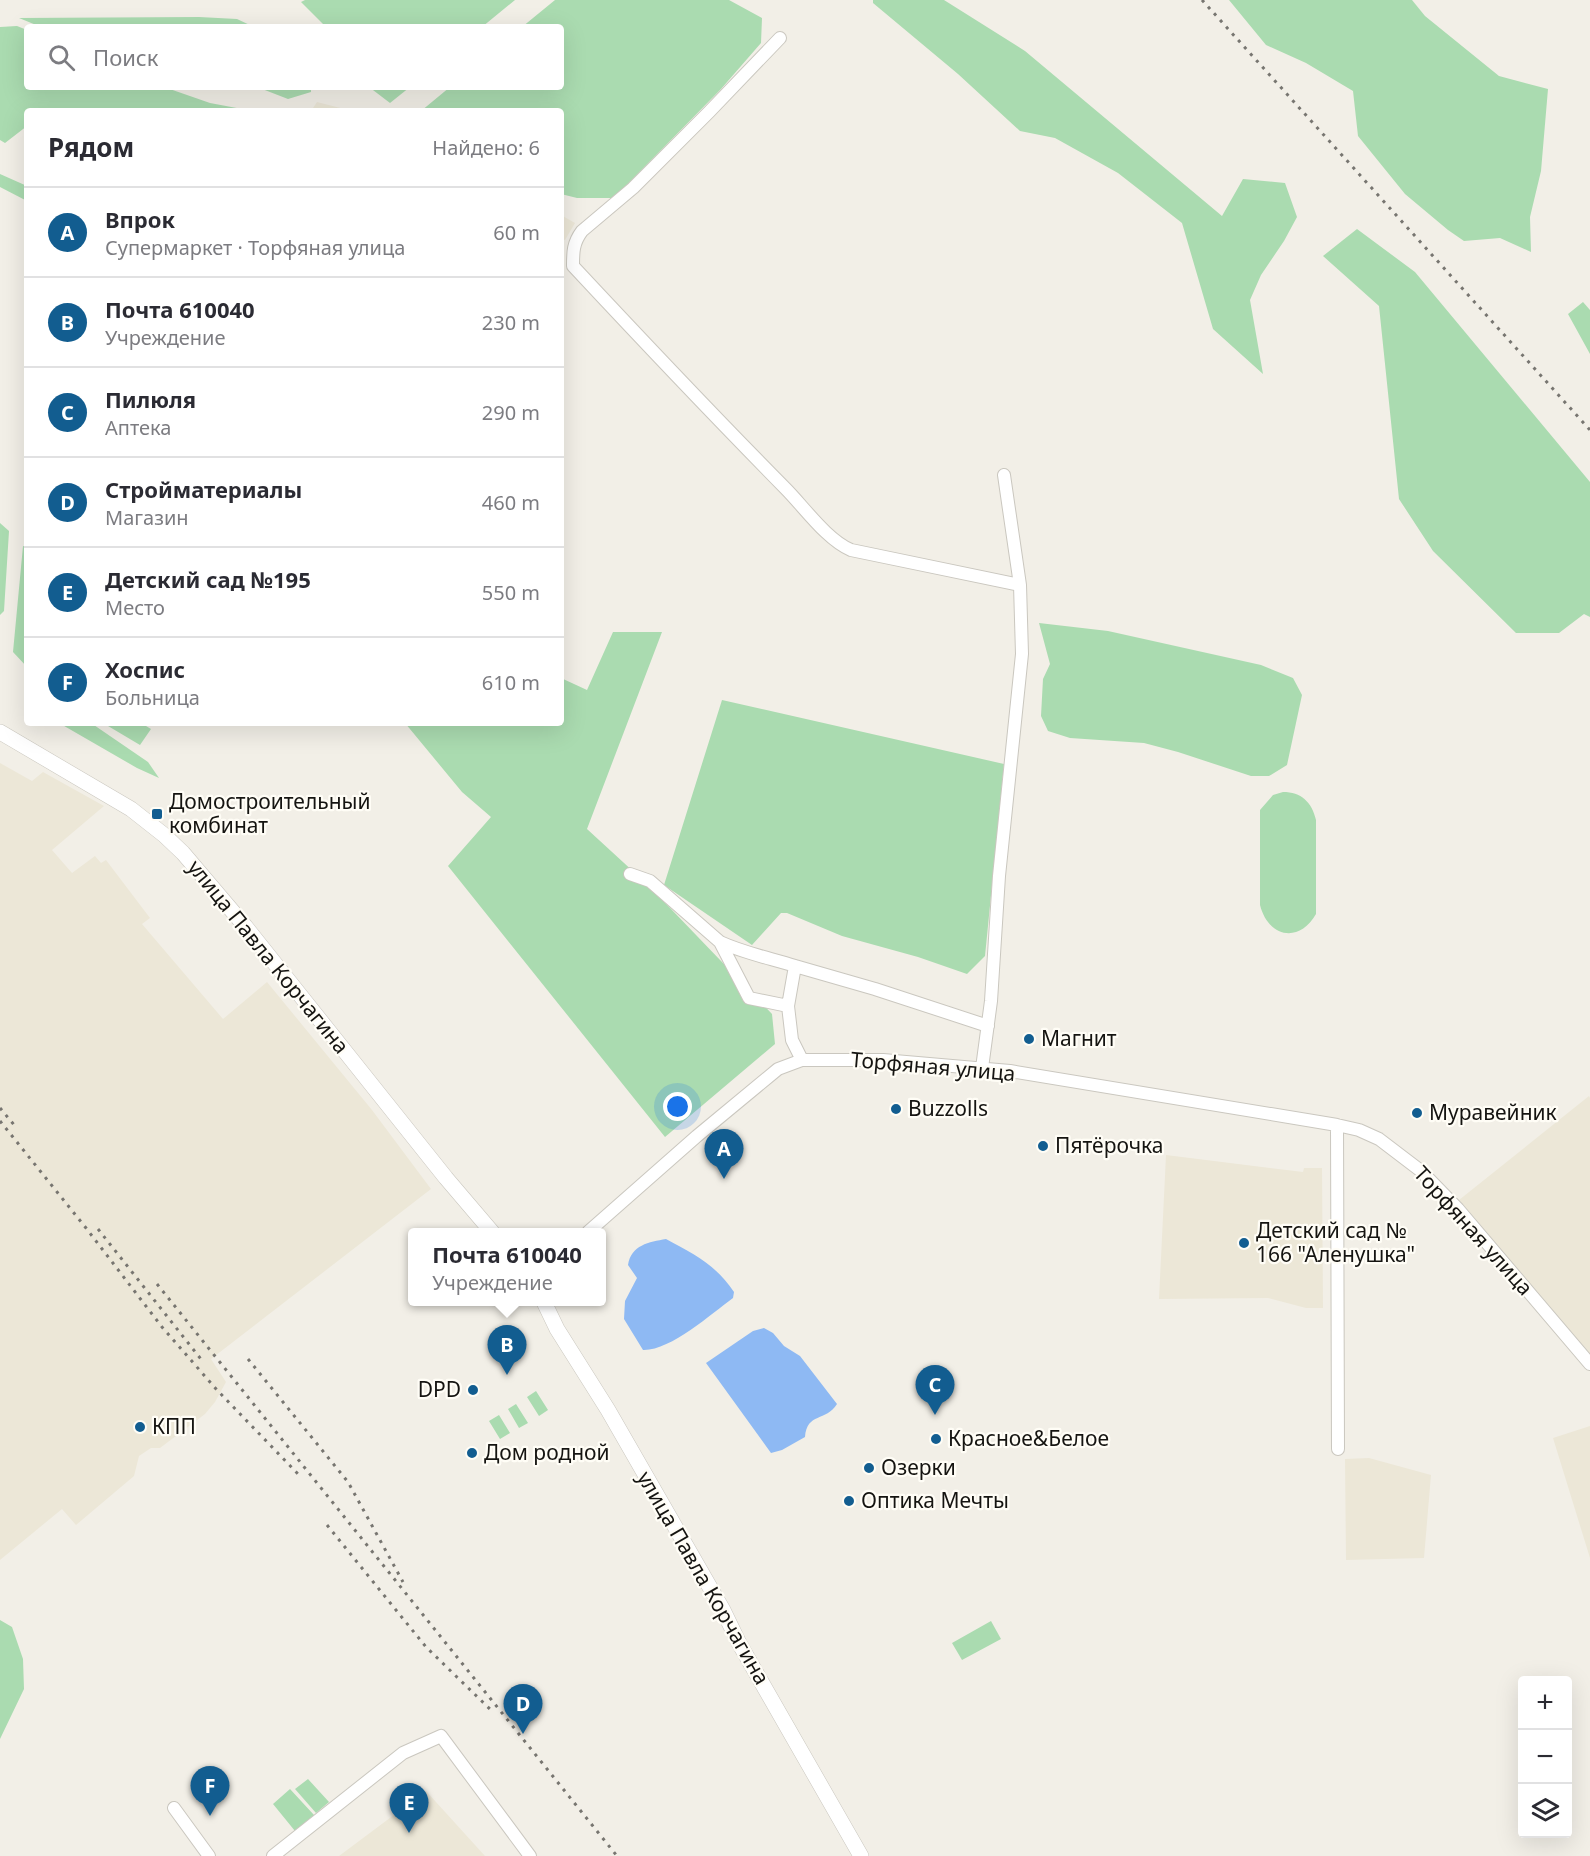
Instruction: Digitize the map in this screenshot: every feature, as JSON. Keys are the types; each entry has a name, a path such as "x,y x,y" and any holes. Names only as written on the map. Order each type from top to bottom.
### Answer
{"main road":[{"name":"улица Павла Корчагина","path":"0,732 131,809 183,853 245,926 438,1169 488,1228"},
{"name":"улица Павла Корчагина","path":"546,1306 723,1610 739,1643 861,1856"}],"street":[{"path":"780,38 633,188 582,231 573,249 573,266 684,386 843,546 851,550 1020,585"},
{"path":"982,1068 988,1026 999,876 1021,681 1020,585 1004,475"},
{"path":"630,874 650,881 720,942 741,952 760,955 875,989 988,1026"},
{"path":"720,942 750,998 788,1006"},
{"path":"795,966 788,1006 792,1040 802,1060"},
{"name":"Торфяная улица","path":"594,1228 697,1136 778,1069 802,1060 883,1060 982,1068 1337,1125 1359,1130 1380,1139 1421,1171 1458,1209 1590,1364"},
{"path":"1337,1125 1338,1449"},
{"path":"273,1856 406,1758 441,1736 524,1854"},
{"path":"174,1809 209,1856"}],"shaded area":[{"path":"317,102 340,108 313,108"},
{"path":"564,217 575,223 564,240"},
{"path":"0,763 32,781 43,772 104,806 52,850 72,873 95,856 101,863 106,860 150,918 142,924 223,1019 267,982 372,1110 431,1189 211,1359 226,1382 215,1402 205,1414 160,1448 151,1448 139,1456 134,1476 76,1525 62,1509 0,1560"},
{"path":"1589,1096 1590,1098 1590,1354 1459,1200"},
{"path":"1166,1155 1303,1172 1304,1168 1322,1168 1323,1308 1306,1308 1268,1298 1159,1299"},
{"path":"1590,1426 1590,1558 1553,1438"},
{"path":"1369,1458 1431,1475 1424,1558 1346,1560 1345,1459"},
{"path":"426,1791 485,1856 339,1856"}],"green space":[{"path":"305,0 515,0 486,24 323,24 301,2"},
{"path":"555,0 729,0 762,18 761,43 721,89 614,198 577,198 564,195 564,108 425,108 446,90 564,90 564,24 526,24"},
{"path":"873,0 944,0 1025,51 1222,216 1243,179 1285,183 1297,217 1261,275 1250,300 1263,374 1213,329 1182,223 1118,173 1055,138 1020,131 958,74 873,3"},
{"path":"1229,0 1412,0 1425,16 1499,76 1548,89 1541,171 1530,217 1531,252 1500,238 1464,241 1448,230 1405,194 1358,136 1353,91 1306,63 1266,45"},
{"path":"199,17 237,19 248,24 34,24 19,18"},
{"path":"17,26 24,29 24,90 173,90 210,103 237,108 24,108 24,128 5,143 0,140 0,27"},
{"path":"265,90 311,90 311,92 288,99"},
{"path":"373,90 406,90 390,103"},
{"path":"0,174 24,185 24,199 0,187"},
{"path":"1357,229 1415,272 1590,482 1590,617 1584,614 1559,633 1516,633 1433,551 1399,499 1379,306 1323,256"},
{"path":"1583,302 1590,310 1590,354 1568,314"},
{"path":"0,523 9,531 4,611 0,615"},
{"path":"23,546 24,664 13,652"},
{"path":"1039,623 1108,631 1261,665 1293,678 1302,695 1287,765 1269,776 1251,776 1144,743 1070,738 1048,731 1041,716 1043,679 1050,664"},
{"path":"613,632 662,632 587,829 648,885 772,1014 775,1044 665,1137 448,866 491,817 462,792 407,726 564,726 564,679 587,690"},
{"path":"722,700 1004,764 985,956 967,974 918,957 842,936 787,913 781,913 752,945 664,885"},
{"path":"64,726 95,726 148,762 159,778 137,768"},
{"path":"108,726 146,726 151,729 140,745"},
{"path":"1289,792 1305,799 1312,808 1316,820 1316,914 1309,924 1293,933 1277,930 1264,916 1260,905 1260,810 1273,795"},
{"path":"536,1391 548,1410 539,1416 527,1397"},
{"path":"516,1404 528,1423 519,1428 508,1409"},
{"path":"499,1415 510,1433 500,1439 489,1421"},
{"path":"0,1620 12,1627 23,1659 24,1689 0,1739"},
{"path":"991,1621 1001,1639 962,1660 952,1643"},
{"path":"308,1779 329,1802 316,1813 295,1789"},
{"path":"290,1789 314,1815 295,1831 273,1804"}],"water":[{"path":"666,1239 695,1255 720,1274 734,1292 733,1298 678,1338 654,1349 643,1350 624,1319 625,1301 637,1278 628,1265 637,1249 647,1243"},
{"path":"764,1328 773,1333 784,1346 800,1356 837,1404 833,1410 809,1424 805,1437 782,1450 771,1453 706,1363 753,1331"}],"railway":[{"path":"1202,0 1590,430"},
{"path":"0,1108 15,1126"},
{"path":"0,1121 162,1327 217,1390 299,1475"},
{"path":"98,1229 204,1363"},
{"path":"157,1284 617,1856"},
{"path":"248,1359 348,1482 403,1582"},
{"path":"327,1525 426,1647 493,1712"}],"place":[{"name":"Домостроительный комбинат","path":"157,814"},
{"name":"Магнит","path":"1029,1039"},
{"name":"Buzzolls","path":"896,1109"},
{"name":"Муравейник","path":"1417,1113"},
{"name":"Пятёрочка","path":"1043,1146"},
{"name":"Впрок","path":"724,1179"},
{"name":"Детский сад № 166 \"Аленушка\"","path":"1244,1243"},
{"name":"Почта 610040","path":"507,1375"},
{"name":"DPD","path":"473,1390"},
{"name":"Пилюля","path":"935,1415"},
{"name":"КПП","path":"140,1427"},
{"name":"Красное&Белое","path":"936,1439"},
{"name":"Дом родной","path":"472,1453"},
{"name":"Озерки","path":"869,1468"},
{"name":"Оптика Мечты","path":"849,1501"},
{"name":"Стройматериалы","path":"523,1734"},
{"name":"Хоспис","path":"210,1816"},
{"name":"Детский сад №195","path":"409,1833"}]}
